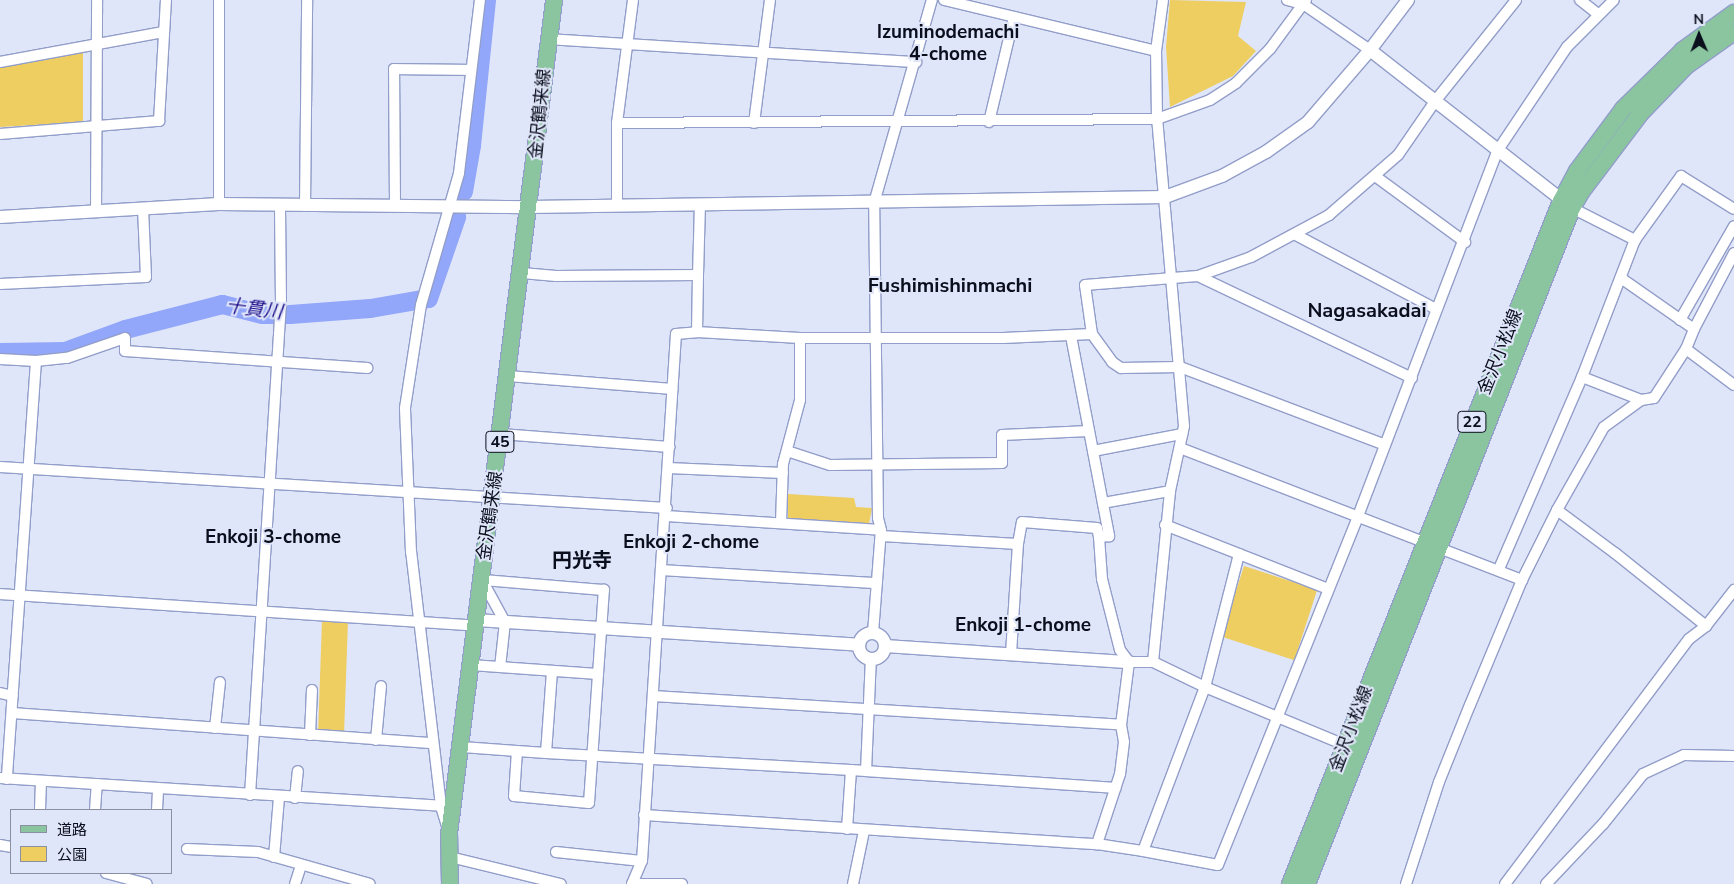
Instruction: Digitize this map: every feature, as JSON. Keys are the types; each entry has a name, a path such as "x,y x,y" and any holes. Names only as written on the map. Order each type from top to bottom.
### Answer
{"main road":[{"name":"金沢鶴来線","path":"450,884 449,834 462,747 476,623 522,273 554,0"},
{"name":"金沢小松線","path":"1307,884 1440,547 1567,204 1577,171 1623,109 1683,50 1734,13"},
{"name":"金沢小松線","path":"1290,884 1425,540 1567,204 1582,191 1640,114 1686,66 1734,32"}],"street":[{"path":"96,211 97,0"},
{"path":"0,134 159,121 166,0"},
{"path":"219,0 219,204"},
{"path":"305,206 307,0"},
{"path":"449,834 441,806 419,622 407,492 405,408 423,300 448,205 459,172 480,0"},
{"path":"616,204 617,123 633,0"},
{"path":"754,123 770,0"},
{"path":"873,633 881,533 878,465 874,203 900,121 932,0"},
{"path":"944,0 1156,51"},
{"path":"1153,662 1165,525 1182,434 1174,280 1158,120 1156,51 1163,0"},
{"path":"1287,0 1304,2 1370,50 1567,204 1635,240"},
{"path":"0,217 219,204 530,207 616,204 874,203 1165,197 1222,176 1266,152 1308,122 1370,50 1408,0"},
{"path":"1385,445 1180,367 1121,368 1112,362 1092,334 1085,285 1174,280 1198,276 1226,268 1316,225 1398,155 1436,100 1516,0"},
{"path":"1580,0 1598,14"},
{"path":"644,815 847,830 1097,844 1218,865 1275,717 1358,516 1412,378 1436,309 1465,242 1498,150 1567,47 1614,0"},
{"path":"617,123 1158,120 1210,100 1236,83 1270,50 1304,2"},
{"path":"989,122 1014,17"},
{"path":"0,62 164,32"},
{"path":"548,39 916,62"},
{"path":"395,205 394,69 471,70"},
{"path":"1375,176 1465,242"},
{"path":"1499,569 1582,377 1635,240 1680,176 1734,209"},
{"path":"250,795 280,314 280,205"},
{"path":"697,332 700,205"},
{"path":"0,284 146,277 143,208"},
{"path":"1680,320 1734,226"},
{"path":"1296,235 1436,309"},
{"path":"1406,884 1439,782 1522,580 1557,510 1604,427 1641,400 1654,398 1686,349 1734,253"},
{"path":"522,273 556,276 698,275"},
{"path":"1198,276 1412,378"},
{"path":"1621,278 1694,330"},
{"path":"682,884 632,884 642,861 676,334 697,332 800,338 1071,336 1092,334"},
{"path":"1071,336 1109,536 1099,537"},
{"path":"0,359 36,361 67,358 125,338 125,351 276,360 367,368"},
{"path":"781,523 783,473 800,400 800,338"},
{"path":"1686,349 1734,385"},
{"path":"36,361 12,714 4,778 279,798 441,806"},
{"path":"508,376 672,389"},
{"path":"1582,377 1641,400"},
{"path":"787,451 830,465 1002,463 1002,435 1089,432"},
{"path":"501,434 669,447"},
{"path":"1093,451 1182,434"},
{"path":"1180,448 1425,540 1522,580"},
{"path":"0,467 268,485 493,497 1018,544"},
{"path":"668,468 783,473"},
{"path":"1103,504 1170,491"},
{"path":"1557,510 1706,626"},
{"path":"1011,654 1018,544 1022,522 1097,528 1102,579 1120,650 1129,662 1121,725 1124,742 1115,788 1097,844"},
{"path":"1165,525 1328,589"},
{"path":"1143,851 1205,687 1239,554"},
{"path":"662,570 877,583"},
{"path":"482,580 505,622 500,667"},
{"path":"482,580 604,590 589,804 514,796 517,751"},
{"path":"1505,884 1689,639 1706,626 1734,590"},
{"path":"0,594 419,622 505,622 859,645"},
{"path":"859,645 865,635 873,633 883,639 882,653 871,658"},
{"path":"859,645 862,653 871,658"},
{"path":"884,646 1153,662 1205,687 1344,745"},
{"path":"866,771 871,658"},
{"path":"471,665 598,674"},
{"path":"546,753 552,671"},
{"path":"215,728 220,682"},
{"path":"376,740 381,686"},
{"path":"310,735 312,690"},
{"path":"0,693 13,696"},
{"path":"653,696 868,712 1121,725"},
{"path":"12,714 433,743"},
{"path":"462,747 1115,788"},
{"path":"1546,884 1603,824 1643,774 1684,755 1734,756"},
{"path":"847,830 851,770"},
{"path":"295,798 298,771"},
{"path":"40,809 41,782"},
{"path":"95,809 97,784"},
{"path":"157,809 158,789"},
{"path":"274,856 279,798"},
{"path":"853,884 864,831"},
{"path":"187,848 258,852 370,884"},
{"path":"556,852 642,861"},
{"path":"450,857 561,884"},
{"path":"296,884 301,865"},
{"path":"110,874 147,884"}],"green space":[{"path":"1170,0 1246,2 1238,36 1256,51 1233,76 1170,107 1166,47"},
{"path":"83,52 83,122 0,127 0,67"},
{"path":"788,494 854,498 856,507 872,508 869,524 788,518"},
{"path":"1244,566 1317,590 1294,660 1221,636"},
{"path":"322,620 348,621 344,732 318,731"}],"waterway":[{"name":"十貫川","path":"463,191 471,145 486,0"},
{"name":"十貫川","path":"0,352 65,351 125,329 222,304 262,314 290,314 370,308 428,298 456,217"}],"district":[{"name":"Izuminodemachi 4-chome","path":"948,44"},
{"name":"Fushimishinmachi","path":"950,285"},
{"name":"Nagasakadai","path":"1367,310"},
{"name":"Enkoji 3-chome","path":"273,538"},
{"name":"Enkoji 2-chome","path":"691,543"},
{"name":"円光寺","path":"582,560"},
{"name":"Enkoji 1-chome","path":"1023,626"}]}
